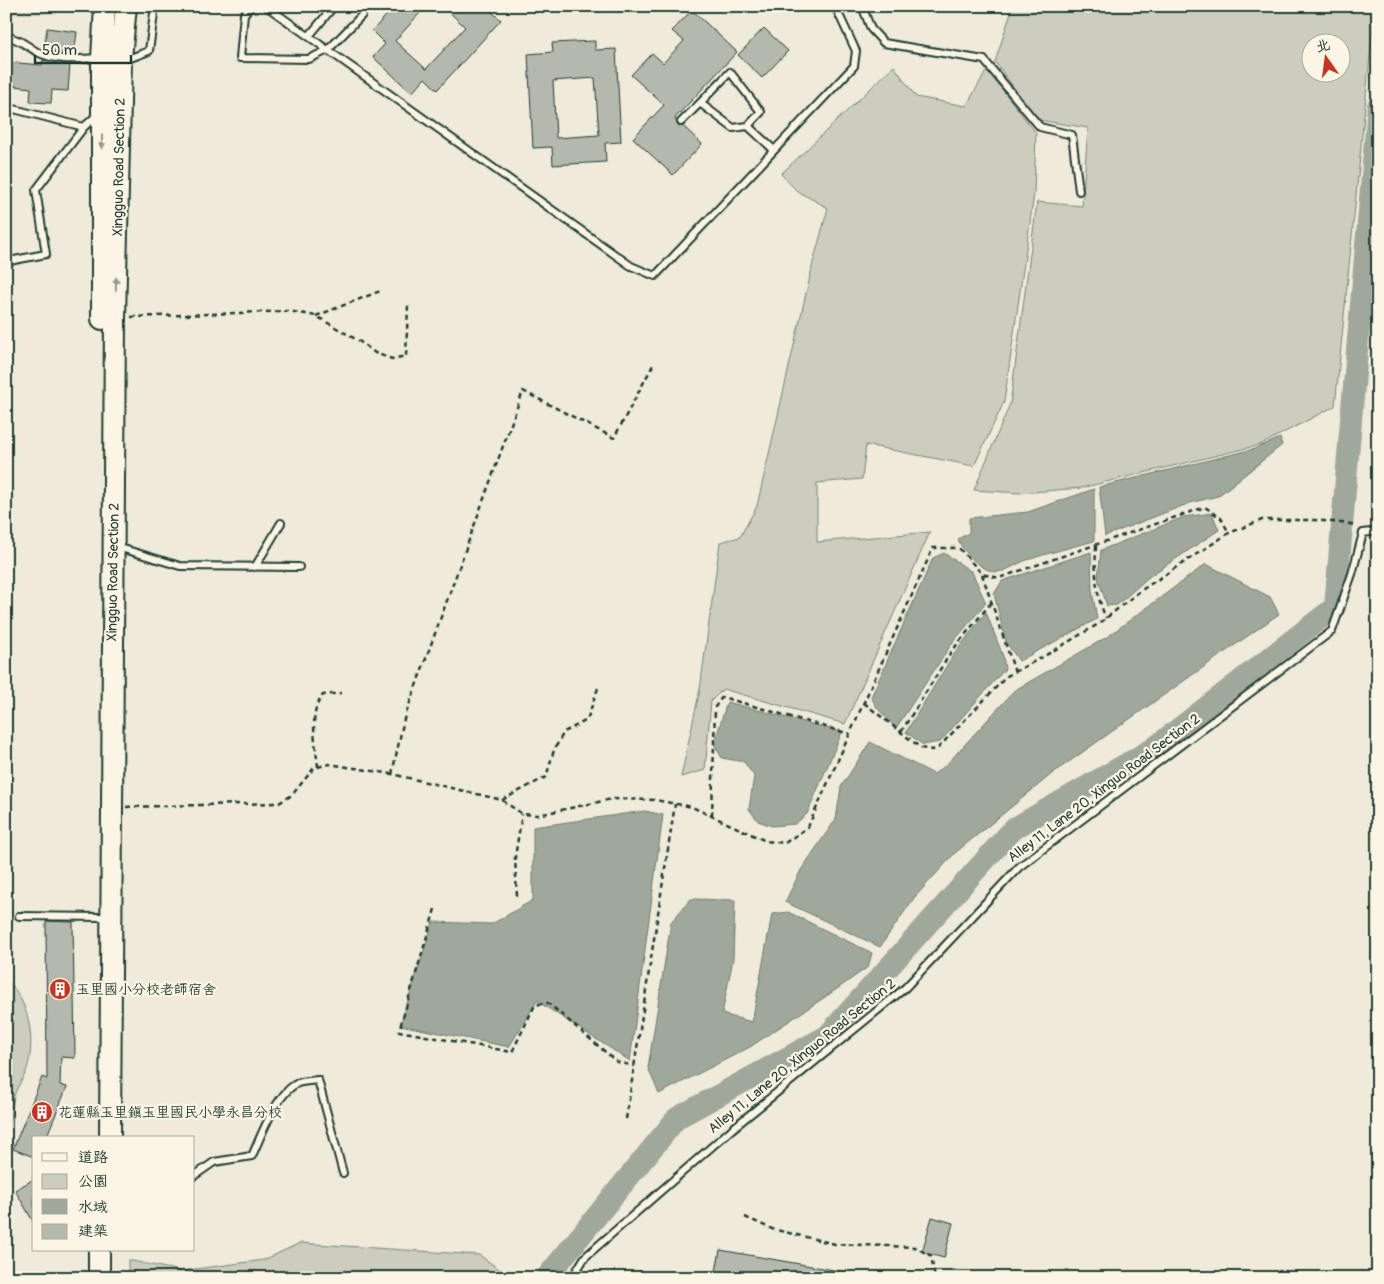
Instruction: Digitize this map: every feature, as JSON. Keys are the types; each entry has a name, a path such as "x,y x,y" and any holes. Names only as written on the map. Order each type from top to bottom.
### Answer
{"main road":[{"name":"Xingguo Road Section 2","path":"105,6 112,58 115,318 110,1136"},
{"name":"Xingguo Road Section 2","path":"99,1136 102,111 112,58 126,6"},
{"path":"99,1252 99,1278"},
{"path":"111,1252 111,1278"}],"lane":[{"path":"6,36 19,39 38,52 58,59 133,58 149,52 154,6"},
{"path":"252,6 244,14 240,58 309,59 328,50 362,15 362,6"},
{"path":"266,6 631,266 655,276 854,66 856,51 835,6"},
{"path":"309,36 334,6"},
{"path":"862,6 871,29 884,43 984,60 1040,126 1072,135 1079,191"},
{"path":"681,122 730,72 760,112 748,126 733,128 700,103"},
{"path":"6,107 84,127"},
{"path":"9,261 46,254 36,190 84,127 102,111"},
{"path":"748,126 774,150"},
{"path":"255,567 281,523"},
{"name":"Alley 11, Lane 20, Xinguo Road Section 2","path":"572,1278 585,1257 688,1167 905,988 1018,867 1332,631 1352,574 1363,533 1378,531"},
{"path":"114,546 180,566 299,567"},
{"path":"19,916 101,917"},
{"path":"195,1175 214,1162 252,1156 267,1121 289,1088 299,1082 318,1080 342,1173"}],"path":[{"path":"316,316 383,290"},
{"path":"115,318 290,311 316,316 375,353 392,359 406,356 408,305"},
{"path":"392,774 404,719 523,391 614,438 653,365"},
{"path":"982,574 999,578 1205,507 1221,518 1230,533"},
{"path":"864,703 921,748 932,750 938,748 1007,676 1106,618 1140,591 1230,533 1262,520 1286,519 1351,524"},
{"path":"1096,546 1095,579 1099,603 1106,618"},
{"path":"112,808 279,803 292,794 314,768 329,764 392,774 502,800 522,814 538,815 612,798 656,800 692,807 766,841 785,843 808,827 933,548 958,548 982,574 1015,672"},
{"path":"900,733 951,652 991,603"},
{"path":"502,800 546,777 554,750 564,732 587,720 598,688"},
{"path":"318,767 314,729 316,702 323,695 341,693"},
{"path":"712,816 715,707 722,696 850,734"},
{"path":"626,1119 675,804"},
{"path":"517,896 515,857 522,814"},
{"path":"435,909 399,1030 512,1052 535,1005 548,1003 617,1062 634,1066"},
{"path":"745,1217 772,1229 836,1244 915,1247 931,1256 935,1278"}],"shaded area":[{"path":"6,6 57,6 57,14 6,15"}],"green space":[{"path":"1013,6 1375,6 1335,406 1260,445 1081,488 1020,493 974,490 1010,404 1037,202 1082,206 1088,128 1038,120 995,62"},
{"path":"894,66 916,97 966,106 987,70 1036,133 1034,194 1004,402 974,466 866,445 862,479 817,483 817,542 930,532 845,724 723,689 711,701 705,770 681,777 700,689 720,542 740,537 757,506 813,263 828,208 797,191 781,174"},
{"path":"6,979 14,988 25,1009 31,1045 27,1069 14,1097 7,1139"},
{"path":"300,1243 479,1255 512,1278 128,1278 128,1260 180,1271 264,1260"}],"water":[{"path":"1280,438 1282,445 1218,496 1190,503 1105,536 1099,487 1254,449"},
{"path":"1094,489 1094,541 1027,560 998,572 986,569 980,565 964,549 958,539 969,533 969,518 1028,512"},
{"path":"1212,513 1219,530 1150,576 1117,605 1107,606 1098,578 1101,550 1184,517"},
{"path":"1091,552 1092,590 1097,619 1019,661 1006,642 994,594 1002,581"},
{"path":"944,553 972,572 986,603 953,642 896,728 878,709 871,697 933,558"},
{"path":"1206,564 1270,597 1279,614 1053,773 955,853 914,898 880,947 785,902 801,870 836,819 841,787 870,742 934,774 946,765 1015,690 1107,637"},
{"path":"986,612 1003,656 1005,669 940,742 923,745 906,732 952,657"},
{"path":"727,702 842,732 807,814 795,824 772,826 758,821 749,809 754,776 744,762 722,758 714,744"},
{"path":"645,811 663,815 630,1061 537,1001 509,1047 400,1025 433,922 492,924 533,900 533,827"},
{"path":"691,899 735,900 733,959 722,1014 752,1022 772,914 788,912 872,953 868,967 750,1047 659,1094 648,1068 671,922"}],"building":[{"path":"395,6 426,6 395,41 426,69 465,27 443,6 485,6 501,20 437,90 425,78 412,93 373,57 385,44 372,31"},
{"path":"692,10 737,52 675,118 678,126 683,126 702,144 673,175 633,138 664,105 631,75 652,53 663,63 684,41 672,31"},
{"path":"47,28 77,32 74,54 44,50"},
{"path":"764,28 788,51 762,78 738,55"},
{"path":"595,41 595,50 616,49 621,142 605,143 606,162 553,165 552,147 533,148 528,54 553,52 552,43","holes":["595,78 599,135 556,138 553,81"]},
{"path":"43,60 70,64 68,91 52,90 51,103 30,102 31,88 6,85 6,62 42,65"},
{"name":"玉里國小分校老師宿舍","path":"46,921 73,922 75,1058 61,1057 60,1085 67,1087 47,1136 32,1136 32,1156 13,1149 42,1077 47,1079"},
{"path":"32,1180 32,1220 15,1190"},
{"path":"932,1217 953,1223 944,1258 922,1252"},
{"path":"720,1250 845,1272 845,1278 715,1277"}],"waterway":[{"path":"546,1278 677,1118 827,1036 1013,829 1154,748 1335,607 1378,106"}],"place":[{"name":"玉里國小分校老師宿舍","path":"60,989"},
{"name":"花蓮縣玉里鎮玉里國民小學永昌分校","path":"42,1112"}]}
